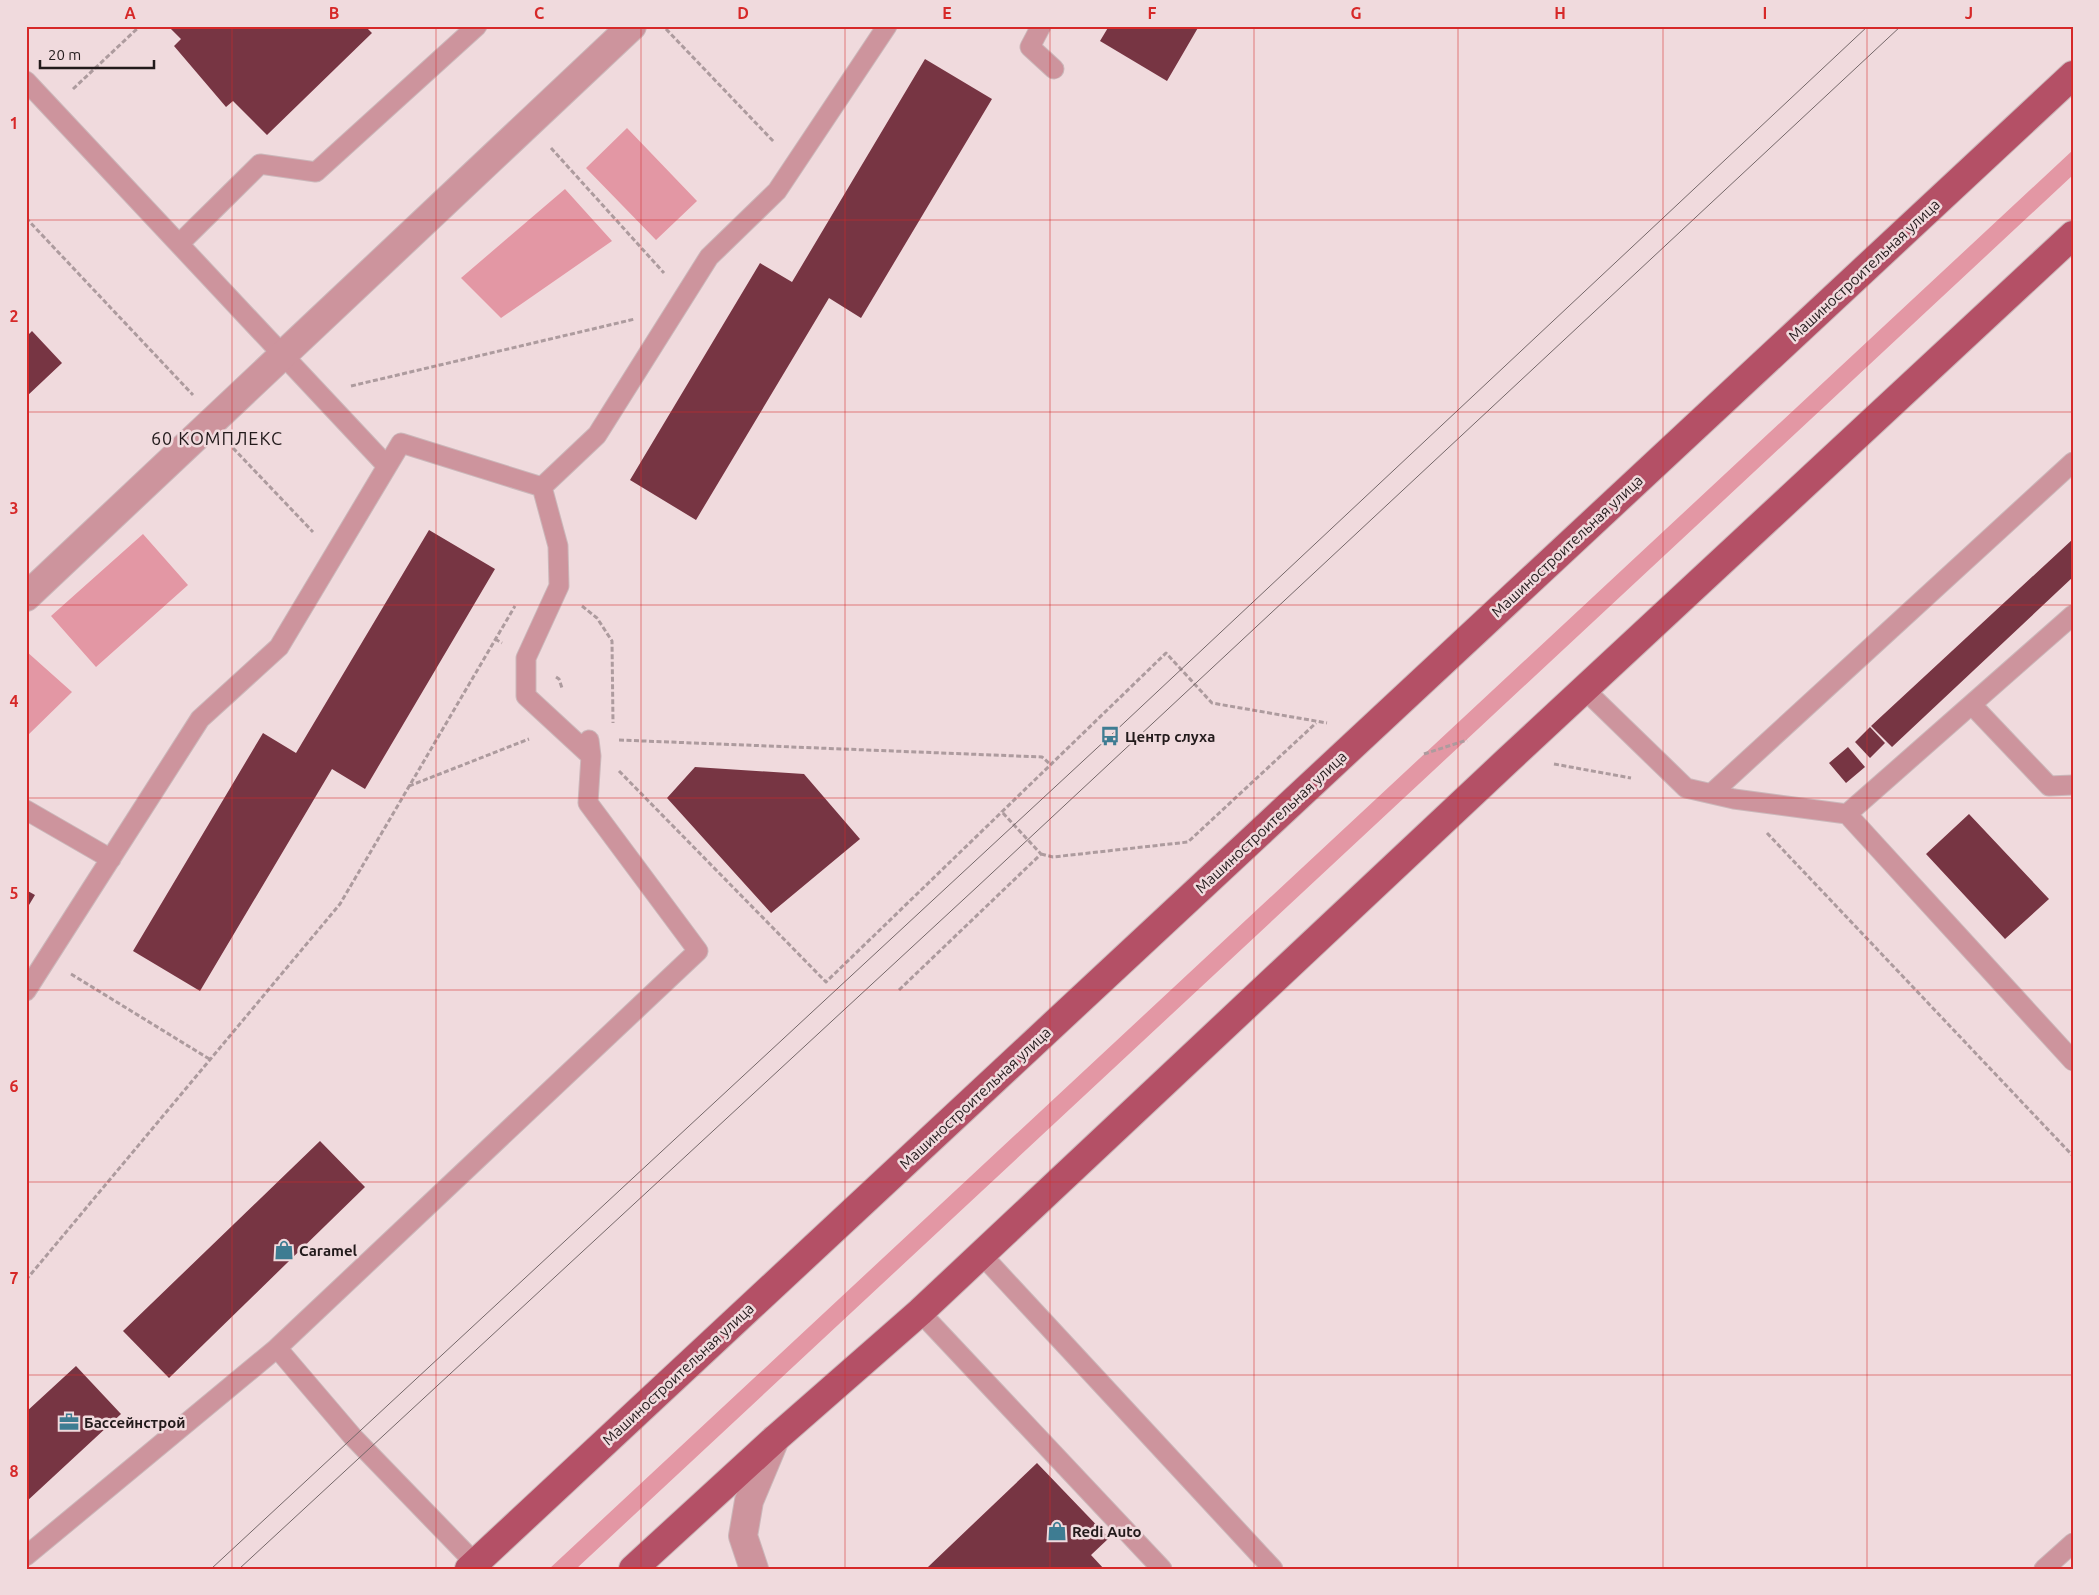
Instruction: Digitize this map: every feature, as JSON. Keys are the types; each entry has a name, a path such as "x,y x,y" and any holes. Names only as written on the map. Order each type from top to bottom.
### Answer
{"main road":[{"name":"Машиностроительная улица","path":"472,1566 2073,75"},
{"path":"633,1569 775,1439 920,1312 1584,689 2073,235"}],"street":[{"path":"26,597 632,26"},
{"path":"754,1569 743,1536 749,1501 775,1439"}],"lane":[{"path":"179,244 260,164 316,172 477,26"},
{"path":"542,487 597,435 709,257 777,191 887,26"},
{"path":"1041,26 1030,47 1054,69"},
{"path":"26,81 387,466"},
{"path":"26,991 200,719 279,647 401,444 542,487"},
{"path":"1712,793 2073,462"},
{"path":"26,1556 277,1348 698,951 588,803 590,748 559,727 526,696 526,658 559,586 558,546 542,487"},
{"path":"1847,814 2073,615"},
{"path":"1584,689 1686,788 1734,798 1847,814 2073,1061"},
{"path":"1972,705 2049,786 2073,785"},
{"path":"26,810 111,859"},
{"path":"981,1254 1273,1569"},
{"path":"920,1312 1162,1569"},
{"path":"277,1348 353,1437 472,1566"},
{"path":"2049,1567 2073,1543"}],"path":[{"path":"52,109 140,26"},
{"path":"663,26 795,164"},
{"path":"320,393 681,303 529,124"},
{"path":"26,218 334,555"},
{"path":"559,586 597,618 612,641 613,740"},
{"path":"26,1280 340,904 520,598"},
{"path":"409,786 571,722 560,679 495,639"},
{"path":"1050,764 1042,757 613,740 590,748 826,982 1166,653 1212,703 1330,724"},
{"path":"1001,811 1041,854 1053,857 1188,842 1316,723"},
{"path":"1424,754 1467,740"},
{"path":"1544,762 1686,788"},
{"path":"1734,798 2073,1156"},
{"path":"899,990 1041,854"},
{"path":"47,959 211,1060"},
{"path":"26,1274 30,1277"}],"shaded area":[{"path":"627,128 697,201 656,240 586,168"},
{"path":"2073,150 2073,175 576,1569 549,1569"},
{"path":"565,189 612,241 501,318 461,278"},
{"path":"143,534 188,585 96,667 51,616"},
{"path":"26,651 72,692 26,737"}],"building":[{"path":"168,26 365,26 372,33 267,135 233,101 226,107 174,46 181,39"},
{"path":"1109,26 1199,26 1167,81 1100,41"},
{"path":"925,59 992,99 861,318 829,298 696,520 630,480 760,263 792,282"},
{"path":"32,331 62,363 26,397 26,337"},
{"path":"429,530 495,569 365,789 332,769 200,991 133,951 263,733 296,753"},
{"path":"2073,539 2073,577 1892,747 1871,726"},
{"path":"1870,727 1885,743 1870,758 1855,742"},
{"path":"1848,747 1865,767 1846,783 1829,763"},
{"path":"695,767 804,774 860,839 771,913 667,798"},
{"path":"1969,814 2049,899 2005,939 1926,854"},
{"path":"26,890 35,895 26,910"},
{"path":"320,1141 365,1187 169,1378 123,1331"},
{"path":"76,1366 121,1414 26,1502 26,1412"},
{"path":"1037,1463 1109,1538 1091,1555 1104,1569 930,1569 928,1567"}],"tram line":[{"path":"211,1569 1110,736 1868,26"},
{"path":"239,1569 977,887 1901,26"}],"place":[{"name":"Центр слуха","path":"1110,736"},
{"name":"Caramel","path":"284,1250"},
{"name":"Бассейнстрой","path":"69,1422"},
{"name":"Redi Auto","path":"1057,1531"}],"district":[{"name":"60 КОМПЛЕКС","path":"217,438"}]}
